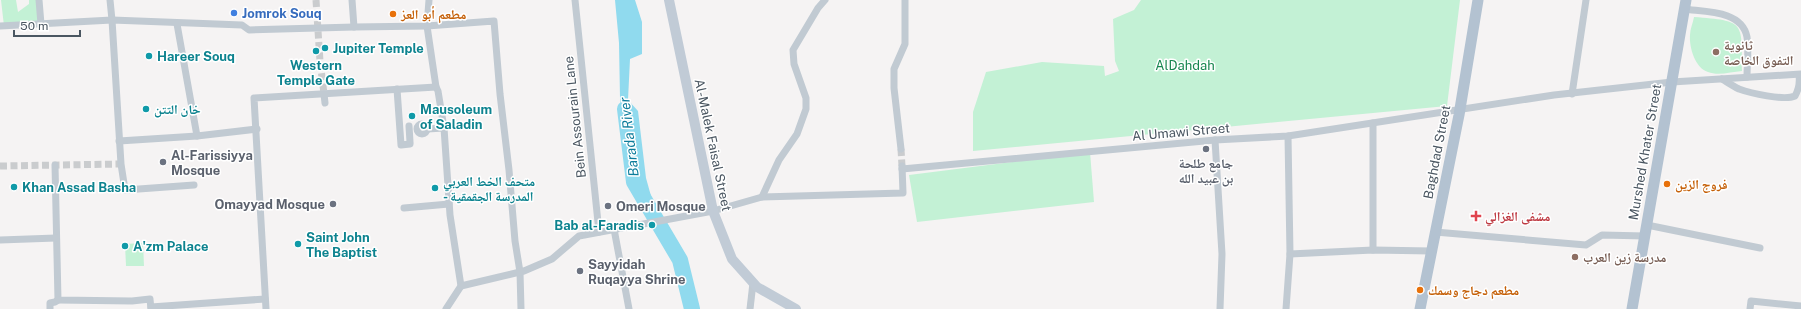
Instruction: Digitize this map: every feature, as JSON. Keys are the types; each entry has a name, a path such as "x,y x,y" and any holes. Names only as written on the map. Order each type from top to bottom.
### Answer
{"main road":[{"name":"Baghdad Street","path":"1420,309 1460,109 1478,0"},
{"name":"Murshed Khater Street","path":"1632,309 1685,5"}],"street":[{"path":"39,0 41,24"},
{"path":"110,0 119,141 125,190 194,185"},
{"path":"352,0 354,26"},
{"path":"429,0 427,26 444,128 449,204 460,286 446,309"},
{"name":"Bein Assourain Lane","path":"575,0 599,232"},
{"name":"Al-Malek Faisal Street","path":"669,0 713,211 732,259 757,287 796,309"},
{"path":"815,0 818,8"},
{"path":"460,286 520,272 552,259 579,236 713,211 762,196 779,160 797,134 806,109 806,98 794,64 793,50 818,8 825,0"},
{"path":"901,149 894,88 894,69 905,44 905,0"},
{"path":"1572,94 1586,0"},
{"path":"1685,5 1732,16 1741,23 1747,36 1747,77"},
{"path":"0,26 112,20 177,24 242,25 249,30 354,26 427,26 494,21 515,241 520,272 521,309"},
{"path":"177,24 197,136"},
{"path":"1722,79 1739,89 1780,98 1792,98 1798,91 1800,74"},
{"name":"Al Umawi Street","path":"762,196 903,193 902,168 1215,140 1288,136 1460,109 1572,94 1672,82 1800,74"},
{"path":"266,309 257,129 254,98 436,87"},
{"path":"397,89 401,145 410,143 409,128 417,129 419,125 422,124 425,124 427,129 444,128"},
{"path":"324,94 325,103"},
{"path":"1372,123 1373,250"},
{"path":"119,141 197,136 257,129"},
{"path":"1286,309 1290,254 1288,136"},
{"path":"1215,140 1222,254 1220,309"},
{"path":"55,165 58,300"},
{"path":"404,208 449,204"},
{"path":"614,229 630,309"},
{"path":"1435,232 1586,245 1602,235 1646,231 1760,248"},
{"path":"0,240 56,238"},
{"path":"1290,254 1373,250 1431,251"},
{"path":"750,309 753,283"},
{"path":"50,309 50,303 58,300 132,301 150,299 151,308 190,307 265,299"},
{"path":"1750,309 1751,301 1801,306"}],"green space":[{"path":"1,0 16,0 18,12 29,4 29,0 39,0 41,24 4,26"},
{"name":"AlDahdah","path":"1141,0 1460,0 1447,106 973,151 973,112 986,72 1042,62 1104,66 1105,76 1119,71 1115,61 1113,19 1134,10"},
{"path":"1694,17 1723,20 1732,23 1737,27 1742,42 1742,71 1716,74 1703,70 1696,62 1690,40"},
{"path":"1090,152 1094,202 917,222 909,175"},
{"path":"143,243 144,266 126,266 125,244"}],"water":[{"path":"615,0 635,0 642,22 642,54 630,59 628,100 638,111 646,178 651,196 646,203 634,182 627,128 623,120 620,98 619,43"}],"waterway":[{"name":"Barada River","path":"625,109 634,182 680,260 692,309"}],"tunnel":[{"path":"316,0 324,94"},
{"path":"901,149 902,166"},
{"path":"0,166 121,164"}],"place":[{"name":"Jomrok Souq","path":"234,13"},
{"name":"مطعم أبو العز","path":"393,14"},
{"name":"Jupiter Temple","path":"325,48"},
{"name":"Western Temple Gate","path":"316,51"},
{"name":"ثانوية التفوق الخاصة","path":"1716,52"},
{"name":"Hareer Souq","path":"149,56"},
{"name":"خان التتن","path":"146,109"},
{"name":"Mausoleum of Saladin","path":"412,116"},
{"name":"جامع طلحة بن عبيد الله","path":"1206,149"},
{"name":"Al-Farissiyya Mosque","path":"163,162"},
{"name":"فروج الزين","path":"1667,184"},
{"name":"Khan Assad Basha","path":"14,187"},
{"name":"متحف الخط العربي - المدرسة الجقمقية","path":"435,188"},
{"name":"Omayyad Mosque","path":"333,204"},
{"name":"Omeri Mosque","path":"608,206"},
{"name":"مشفى الغزالي","path":"1476,216"},
{"name":"Bab al-Faradis","path":"652,225"},
{"name":"Saint John The Baptist","path":"298,244"},
{"name":"A'zm Palace","path":"125,246"},
{"name":"مدرسة زين العرب","path":"1575,257"},
{"name":"Sayyidah Ruqayya Shrine","path":"580,271"},
{"name":"مطعم دجاج وسمك","path":"1420,290"}]}
